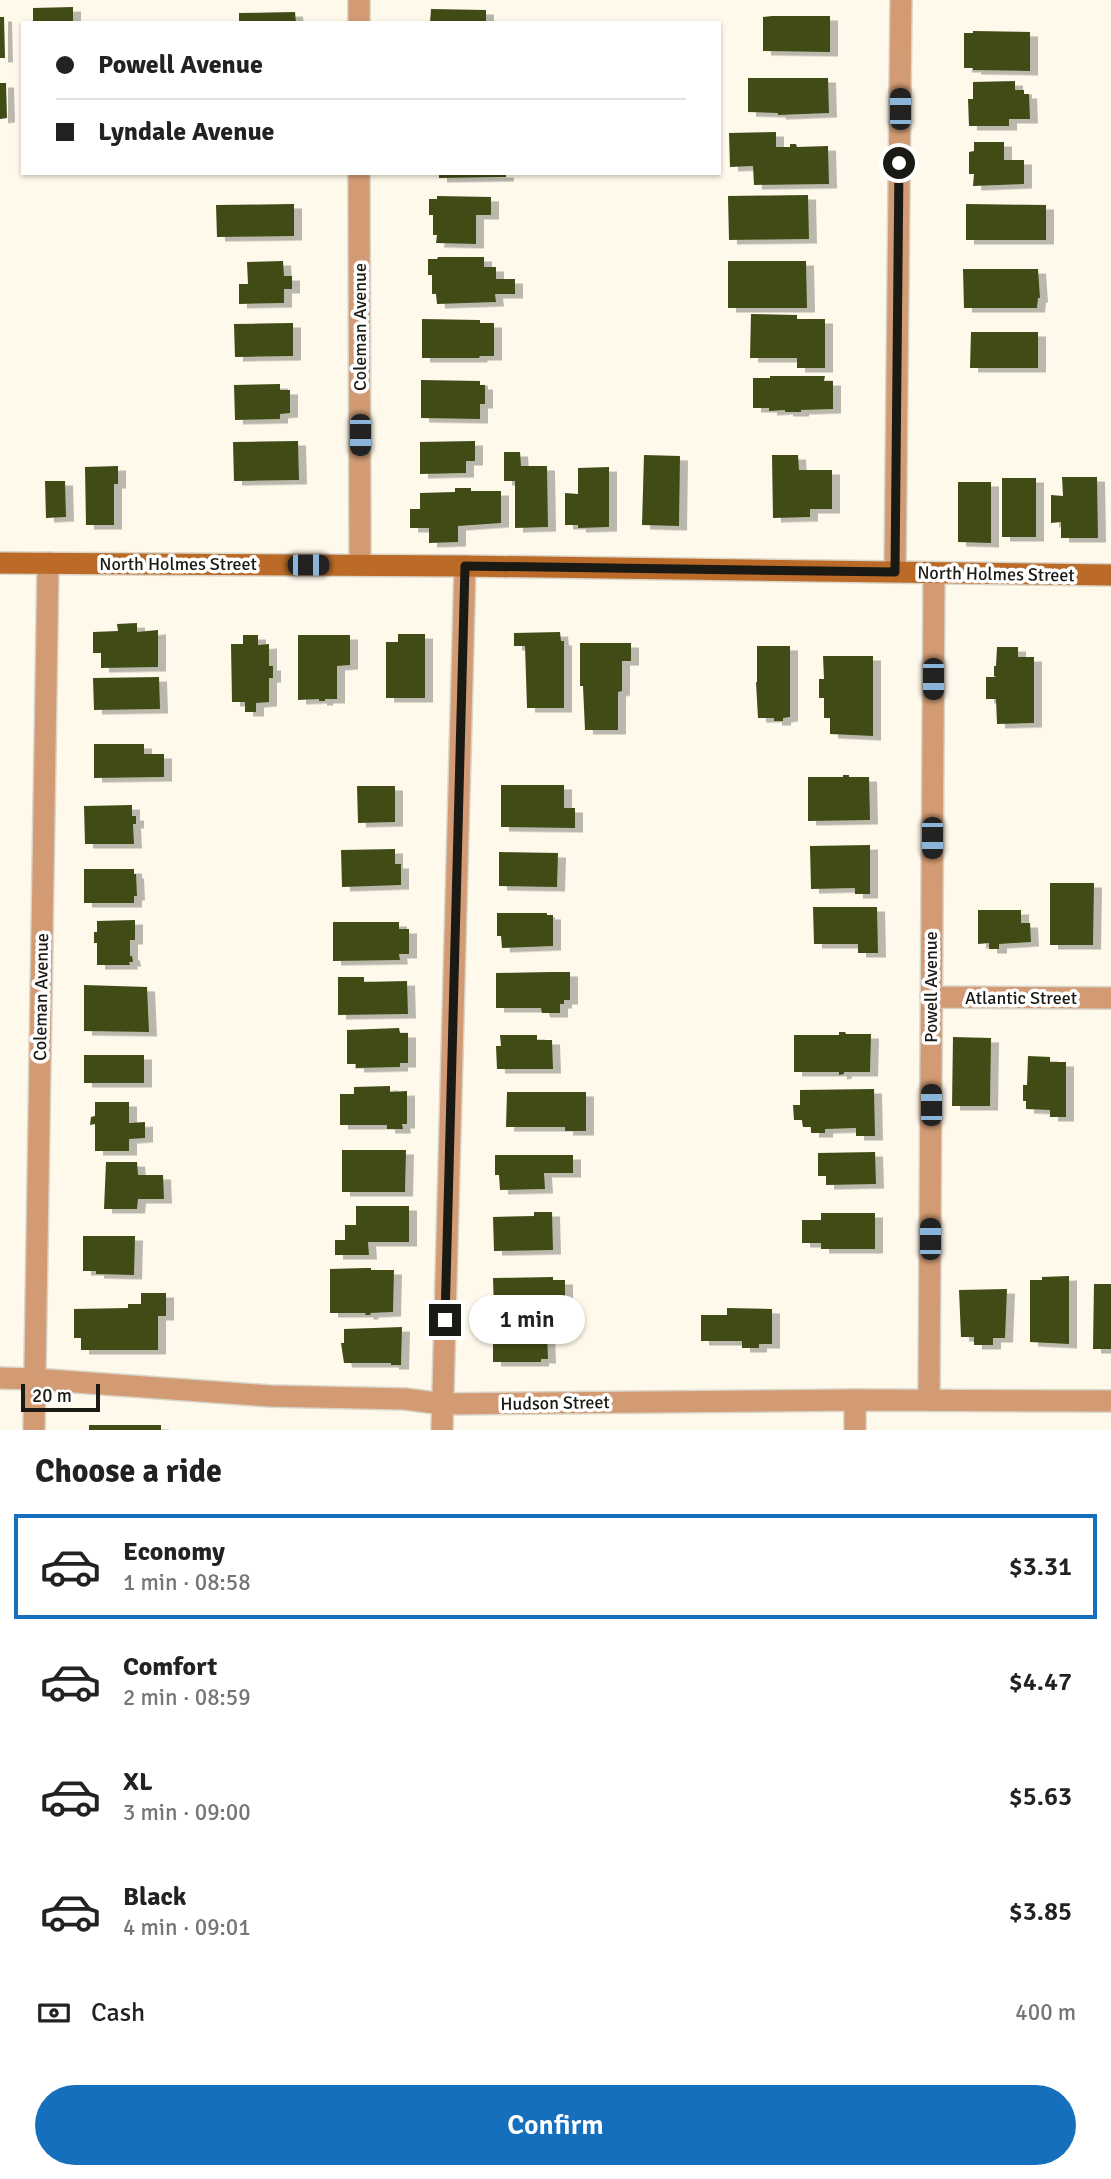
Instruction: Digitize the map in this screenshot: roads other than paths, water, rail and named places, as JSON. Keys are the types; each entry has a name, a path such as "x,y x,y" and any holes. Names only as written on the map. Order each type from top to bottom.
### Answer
{"street":[{"path":"359,0 359,21"},
{"path":"895,572 901,0"},
{"name":"Coleman Avenue","path":"359,175 360,565"},
{"name":"North Holmes Street","path":"0,563 1111,575"},
{"name":"Coleman Avenue","path":"34,1430 48,563"},
{"path":"442,1430 465,566"},
{"name":"Powell Avenue","path":"929,1401 933,573"},
{"name":"Atlantic Street","path":"931,997 1111,998"},
{"name":"Hudson Street","path":"0,1378 270,1396 405,1399 443,1404 855,1400 1111,1401"},
{"path":"855,1400 855,1430"}]}
